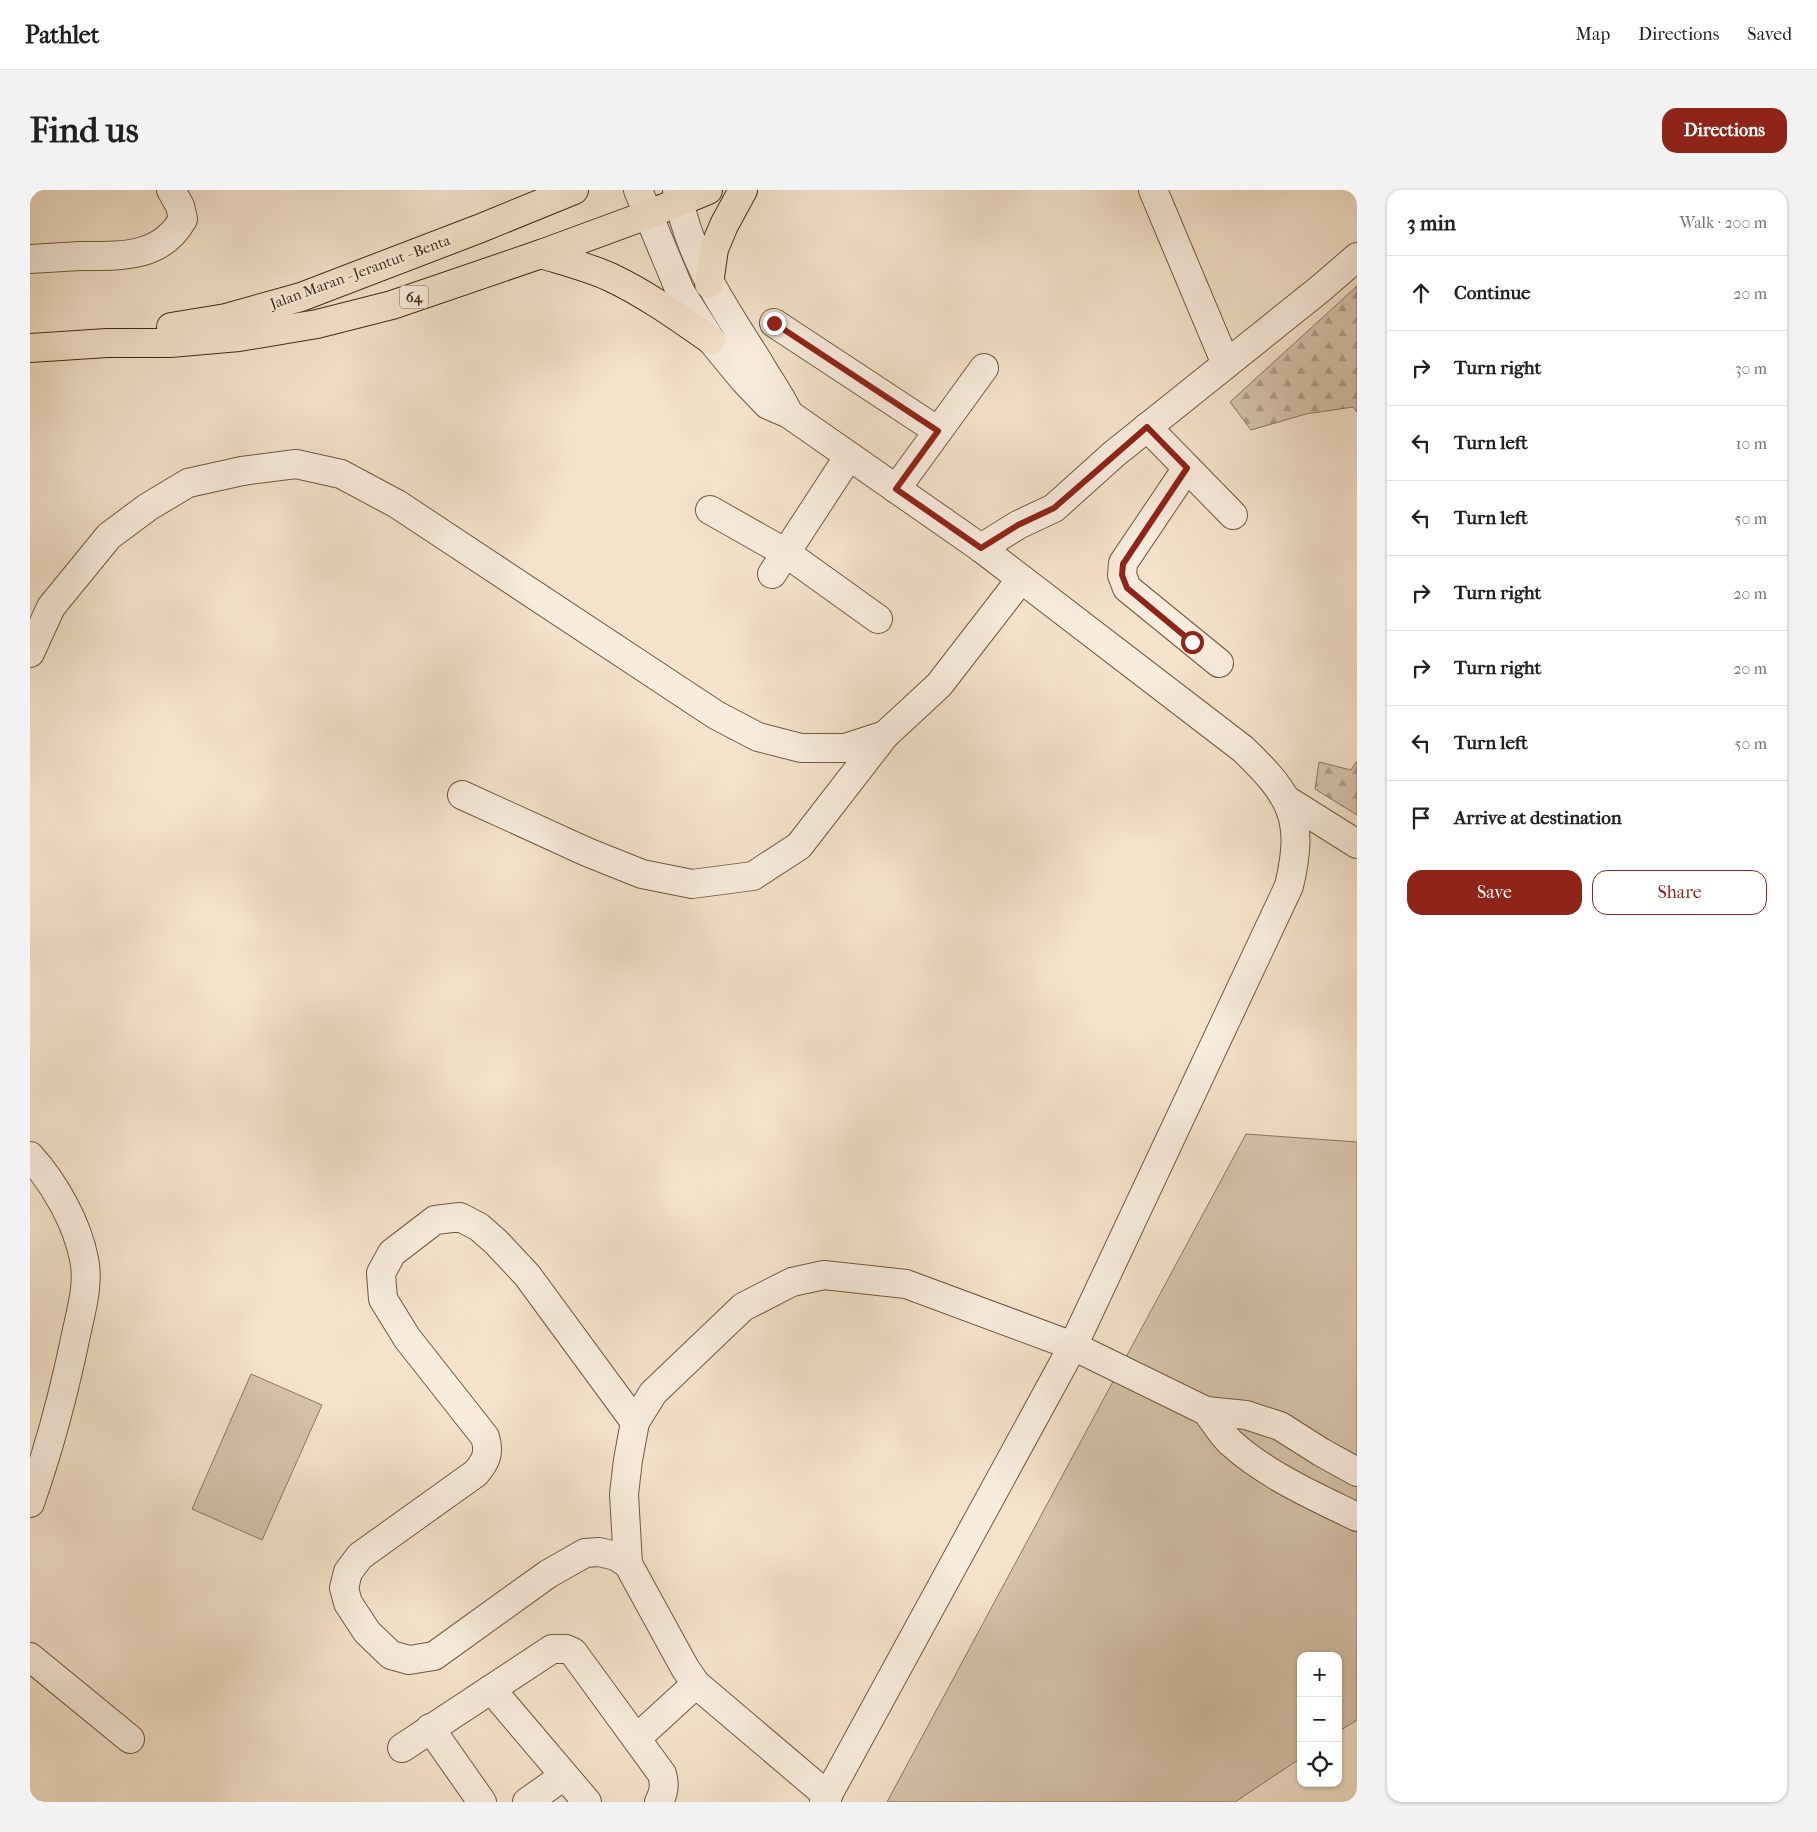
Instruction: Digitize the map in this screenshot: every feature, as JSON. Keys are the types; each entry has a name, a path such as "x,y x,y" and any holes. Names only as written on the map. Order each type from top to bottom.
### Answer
{"main road":[{"name":"Jalan Maran - Jerantut - Benta","path":"107,343 150,330 226,318 301,297 535,199 574,190"},
{"name":"Jalan Maran - Jerantut - Benta","path":"107,343 170,343 239,338 317,324 392,305 541,254 642,202 708,190"},
{"path":"709,284 714,249 724,225 743,190"},
{"path":"541,254 610,276 653,300 711,340"},
{"name":"64","path":"30,348 107,343"}],"street":[{"path":"30,259 124,256 156,246 164,242 176,231 183,219 180,206 171,190"},
{"path":"1153,190 1226,364"},
{"path":"678,196 693,247 709,284 760,366 778,390 789,414"},
{"path":"642,202 680,291 711,340 744,380 768,405 789,414 981,548 1243,749 1268,773 1286,800 1295,826 1296,847 1289,886 1073,1346 826,1799 696,1684 685,1668 628,1564 624,1494 635,1422 653,1393 743,1307 792,1282 824,1275 906,1284 1073,1346 1206,1411 1246,1416 1280,1426 1357,1472"},
{"path":"981,548 1018,525 1054,508 1147,427 1357,257"},
{"path":"774,323 938,431"},
{"path":"896,489 984,368"},
{"path":"1147,427 1233,515"},
{"path":"779,563 849,456"},
{"path":"30,653 51,607 109,536 148,508 188,483 242,471 296,464 341,474 397,504 716,715 758,737 801,748 845,748 885,734"},
{"path":"1187,468 1123,564 1122,575 1127,588 1218,663"},
{"path":"710,510 779,563 878,619"},
{"path":"462,795 587,852 642,874 692,884 753,876 799,846 885,734 939,685 1021,579"},
{"path":"1286,800 1357,844"},
{"path":"30,1156 61,1199 77,1231 85,1261 84,1294 67,1382 46,1457 30,1502"},
{"path":"628,1564 616,1556 599,1552 585,1553 548,1574 434,1656 409,1660 391,1655 366,1632 348,1603 344,1588 348,1572 360,1556 476,1473 486,1460 488,1447 485,1437 407,1338 383,1300 380,1273 392,1253 435,1220 460,1217 479,1227 527,1275 635,1422"},
{"path":"1206,1411 1229,1441 1258,1464 1357,1517"},
{"path":"1258,1464 1280,1426"},
{"path":"402,1748 552,1649 566,1649 573,1652 662,1774 665,1783 659,1802"},
{"path":"32,1662 130,1739"},
{"path":"636,1738 696,1684"},
{"path":"491,1689 587,1802"},
{"path":"430,1728 482,1802"},
{"path":"526,1802 564,1776"}],"green space":[{"path":"1357,286 1357,412 1353,407 1306,414 1251,430 1230,402"},
{"path":"1357,761 1357,815 1315,789 1319,762 1351,770"},
{"path":"1246,1134 1357,1142 1357,1720 1342,1729 1342,1652 1297,1652 1297,1761 1235,1802 887,1802"},
{"path":"251,1374 322,1405 262,1540 192,1509"}],"route":[{"path":"774,323 938,431 896,489 981,548 1018,525 1054,508 1147,427 1187,468 1123,564 1122,575 1127,588 1192,642"}]}
